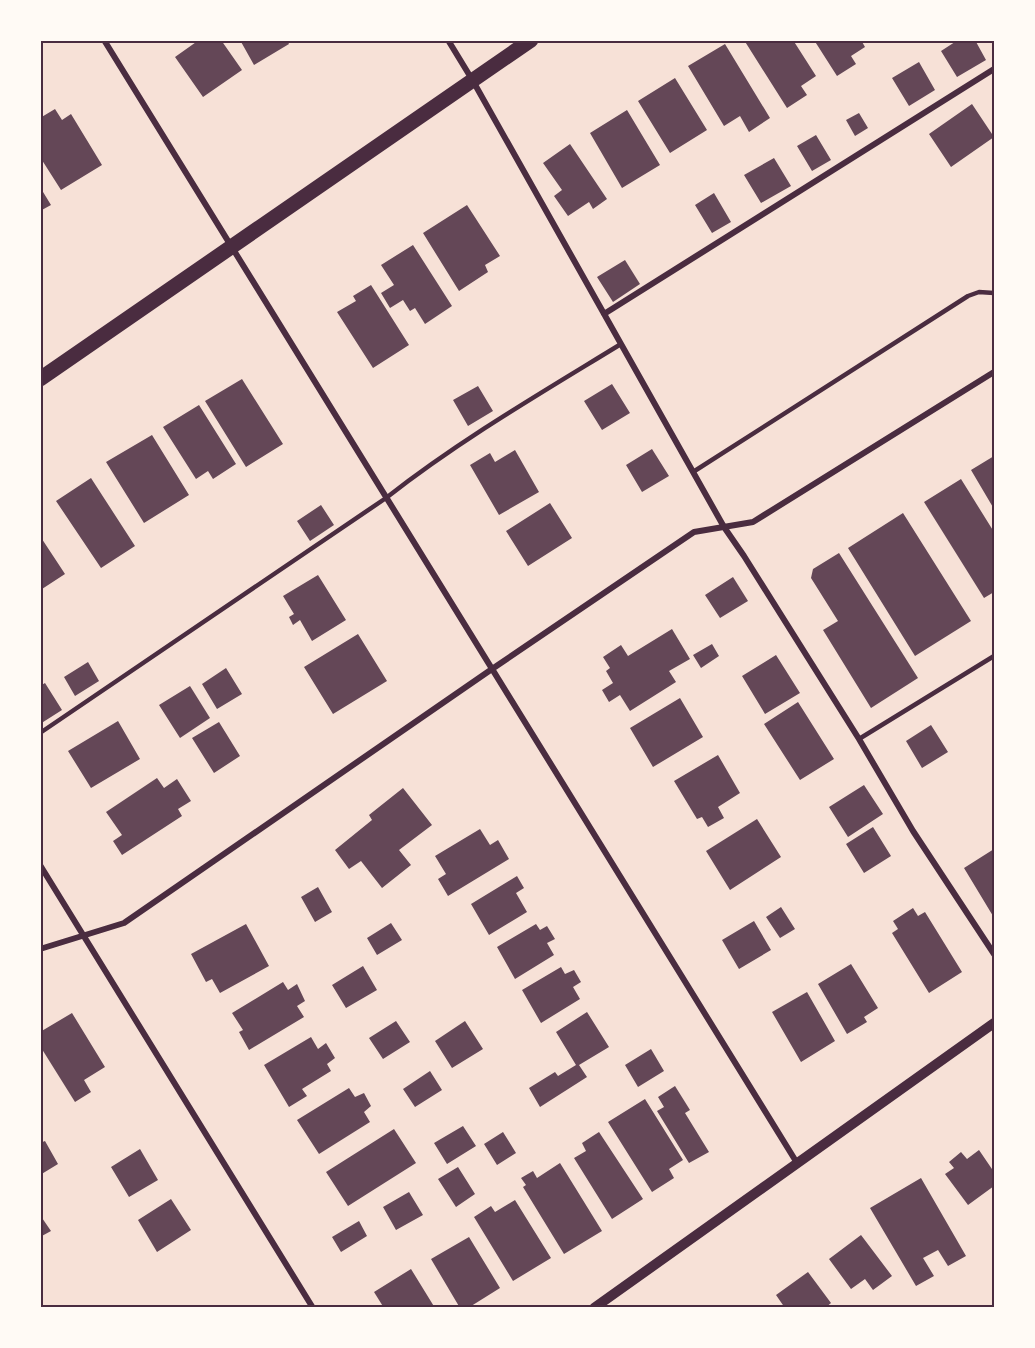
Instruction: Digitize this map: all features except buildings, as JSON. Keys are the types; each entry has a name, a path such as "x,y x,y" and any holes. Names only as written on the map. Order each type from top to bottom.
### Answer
{"main road":[{"path":"40,379 531,40"}],"street":[{"path":"104,40 797,1163"},
{"path":"448,40 724,527 859,739 914,831 994,954"},
{"path":"604,314 994,69"},
{"path":"40,949 124,923 694,532 753,522 994,372"},
{"path":"40,865 313,1308"},
{"path":"594,1308 994,1023"}],"lane":[{"path":"693,472 968,296 979,292 994,293"},
{"path":"40,733 386,498 414,476 495,421 621,344"},
{"path":"859,739 994,656"}]}
